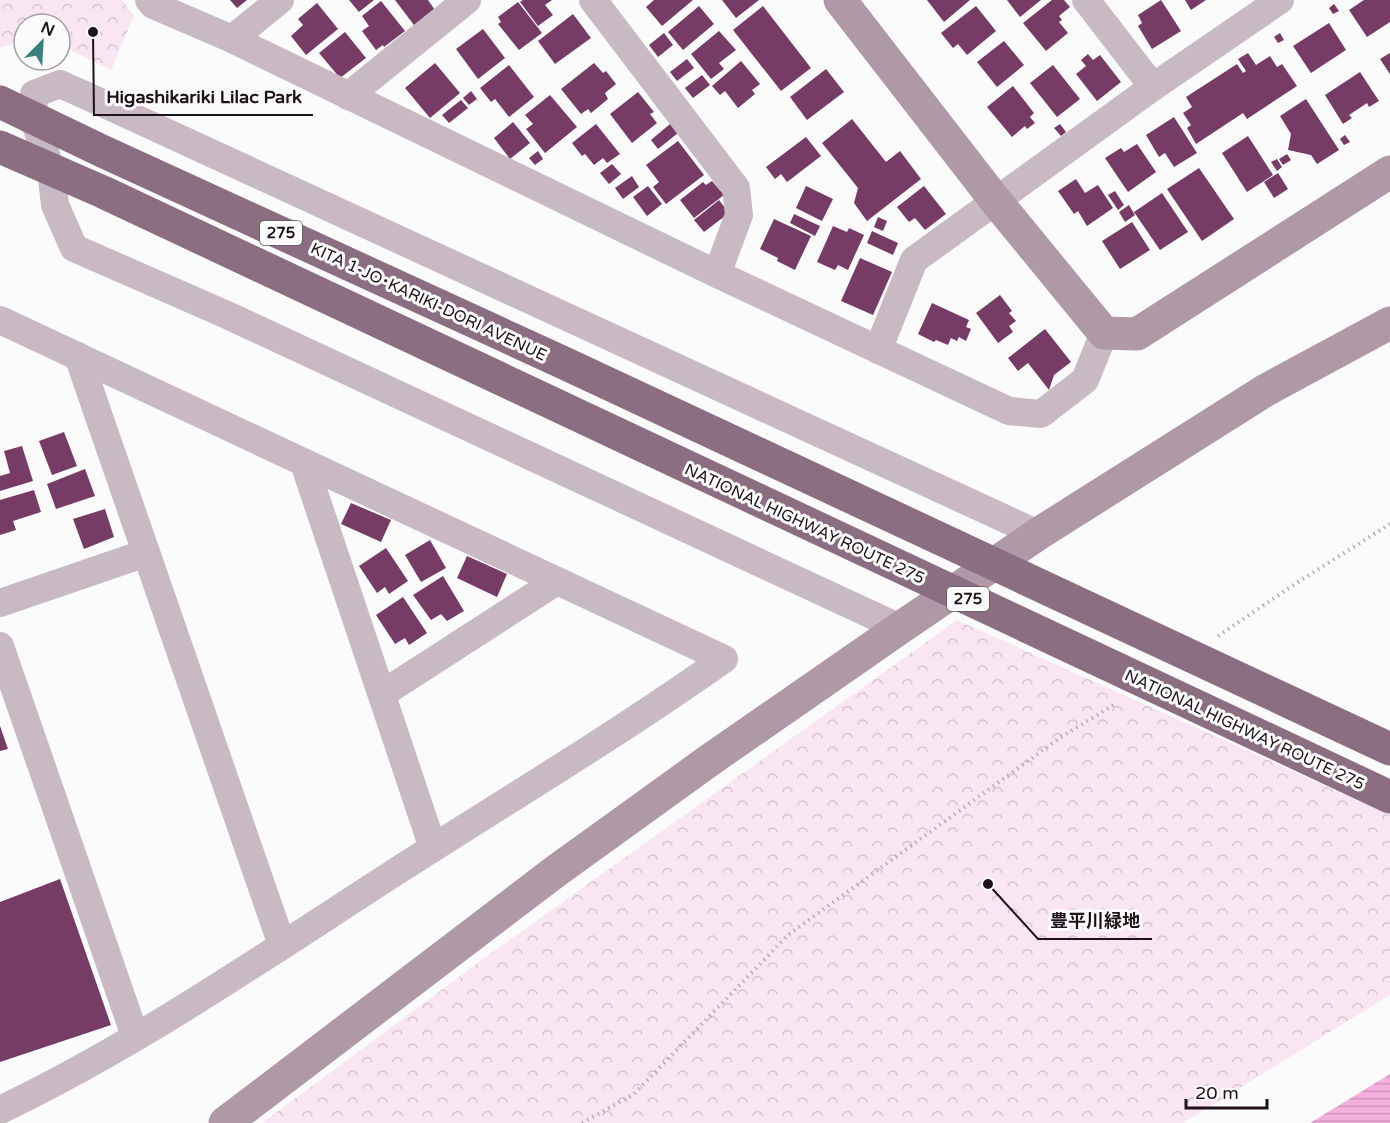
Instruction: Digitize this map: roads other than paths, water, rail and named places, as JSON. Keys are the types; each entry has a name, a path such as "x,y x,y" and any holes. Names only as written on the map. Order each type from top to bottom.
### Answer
{"highway":[{"name":"KITA 1-JO･KARIKI-DORI AVENUE","path":"0,102 1390,749"},
{"name":"275","path":"0,147 51,169"},
{"name":"NATIONAL HIGHWAY ROUTE 275","path":"51,169 1390,798"}],"street":[{"path":"149,0 153,5 232,39 717,274 1009,411 1041,414 1085,380 1104,333"},
{"path":"232,39 280,0"},
{"path":"348,96 467,0"},
{"path":"593,0 736,188 739,215 717,274"},
{"path":"840,0 995,200 1104,333 1137,334 1390,172"},
{"path":"1086,0 1153,87"},
{"path":"878,350 914,260 1153,87 1280,0"},
{"path":"900,628 227,315 74,248 55,205 51,169 33,117 34,94 60,84 1038,534"},
{"path":"0,320 724,659 661,704 282,945 53,1084 0,1110"},
{"path":"225,1123 556,871 707,762 900,628 1038,534 1266,390 1390,323"},
{"path":"78,356 282,945"},
{"path":"304,463 433,848"},
{"path":"0,603 146,553"},
{"path":"382,694 557,581"},
{"path":"0,646 135,1036"}],"place":[{"name":"Higashikariki Lilac Park","path":"93,32"},
{"name":"豊平川緑地","path":"988,884"}]}
